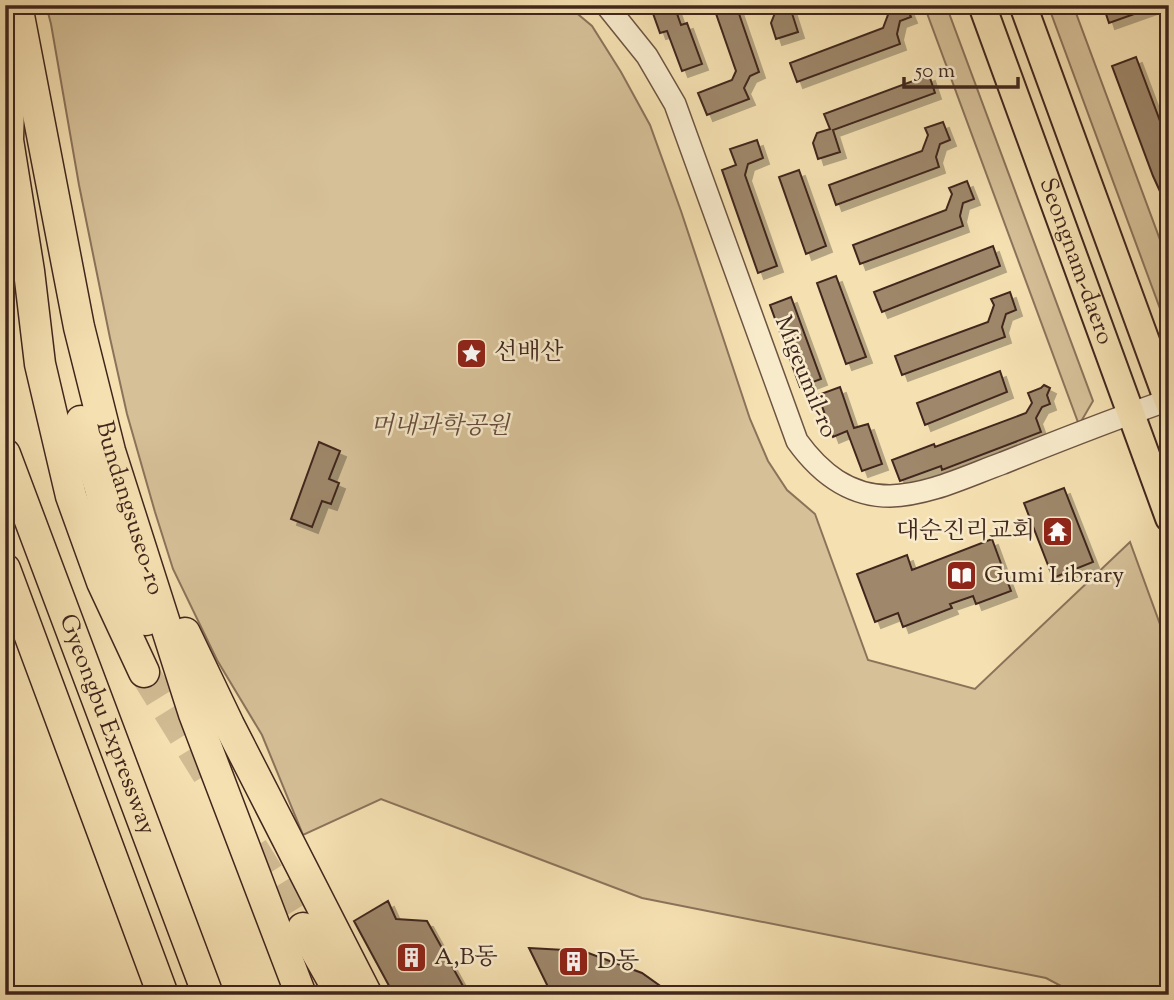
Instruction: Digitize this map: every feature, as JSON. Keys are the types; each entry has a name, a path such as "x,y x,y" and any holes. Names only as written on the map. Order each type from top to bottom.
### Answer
{"highway":[{"name":"Bundangsuseo-ro","path":"17,5 79,327 110,452 194,714 301,995"},
{"name":"Bundangsuseo-ro","path":"8,61 61,334 90,461 114,538 282,995"},
{"path":"8,61 8,140 29,271 40,364 71,496 102,582 144,672"},
{"name":"Gyeongbu Expressway","path":"5,454 208,995"},
{"path":"137,531 229,725 367,995"},
{"name":"Gyeongbu Expressway","path":"5,569 163,995"},
{"path":"303,928 341,995"}],"main road":[{"name":"Seongnam-daero","path":"982,5 1169,518"},
{"name":"Seongnam-daero","path":"1023,5 1168,401"}],"street":[{"name":"Migeumil-ro","path":"606,5 647,56 675,104 797,441 811,461 829,477 850,488 873,494 890,496 917,493 1168,401"}],"green space":[{"name":"머내과학공원","path":"46,5 567,5 592,26 650,125 750,419 768,461 787,490 815,514 868,660 975,689 1130,542 1169,649 1169,995 1078,995 1046,978 642,898 381,799 303,835 262,735 217,660 173,569 155,512 127,414 110,338"},
{"path":"924,5 946,5 1093,401 1079,425"},
{"path":"1048,5 1073,5 1169,264 1169,333"}],"building":[{"path":"650,5 674,5 681,25 687,23 702,64 682,71 667,31 660,33"},
{"path":"713,5 736,5 759,72 750,76 744,88 749,99 707,115 698,93 732,80 736,71"},
{"path":"886,5 906,5 911,17 900,21 897,34 900,44 797,82 790,63 883,28 889,12"},
{"path":"1103,5 1154,5 1154,7 1109,23"},
{"path":"790,7 798,32 776,39 771,23 775,13"},
{"path":"1136,57 1169,145 1169,211 1112,66"},
{"path":"929,75 935,93 833,130 840,152 818,159 813,143 817,133 830,129 824,114"},
{"path":"943,122 950,140 940,144 936,157 939,167 836,205 829,185 922,151 928,135 925,128"},
{"path":"757,140 763,158 748,164 745,175 777,266 758,273 722,170 736,165 730,149"},
{"path":"799,170 826,246 806,254 779,177"},
{"path":"967,181 974,199 963,203 960,216 963,226 860,264 853,245 946,210 952,194 949,188"},
{"path":"993,246 1000,266 882,312 874,292"},
{"path":"836,276 866,357 846,364 817,283"},
{"path":"1010,292 1016,310 1006,314 1002,327 1005,337 902,375 895,356 988,322 994,305 991,299"},
{"path":"791,297 821,379 800,387 770,305"},
{"path":"1000,371 1007,392 925,425 917,403"},
{"path":"1044,385 1050,388 1047,395 1050,404 1042,407 1036,418 1041,432 942,470 941,466 900,481 892,460 1026,413 1032,403 1028,393"},
{"path":"840,387 854,428 868,424 882,464 862,471 847,431 833,437 818,395"},
{"path":"319,442 340,451 329,479 339,483 331,504 322,501 312,527 291,519"},
{"name":"대순진리교회","path":"1064,488 1093,562 1053,578 1024,503"},
{"path":"992,539 1011,591 976,604 973,596 950,604 952,608 903,627 898,613 875,622 857,574 907,555 912,570"},
{"name":"A,B동","path":"388,901 396,919 427,921 468,995 394,995 354,921"},
{"name":"D동","path":"529,948 583,951 642,973 673,995 552,995"}],"tunnel":[{"path":"144,672 212,782"},
{"path":"253,848 303,928"}],"place":[{"name":"선배산","path":"471,353"},
{"name":"대순진리교회","path":"1058,532"},
{"name":"Gumi Library","path":"961,576"},
{"name":"A,B동","path":"411,958"},
{"name":"D동","path":"574,962"}]}
